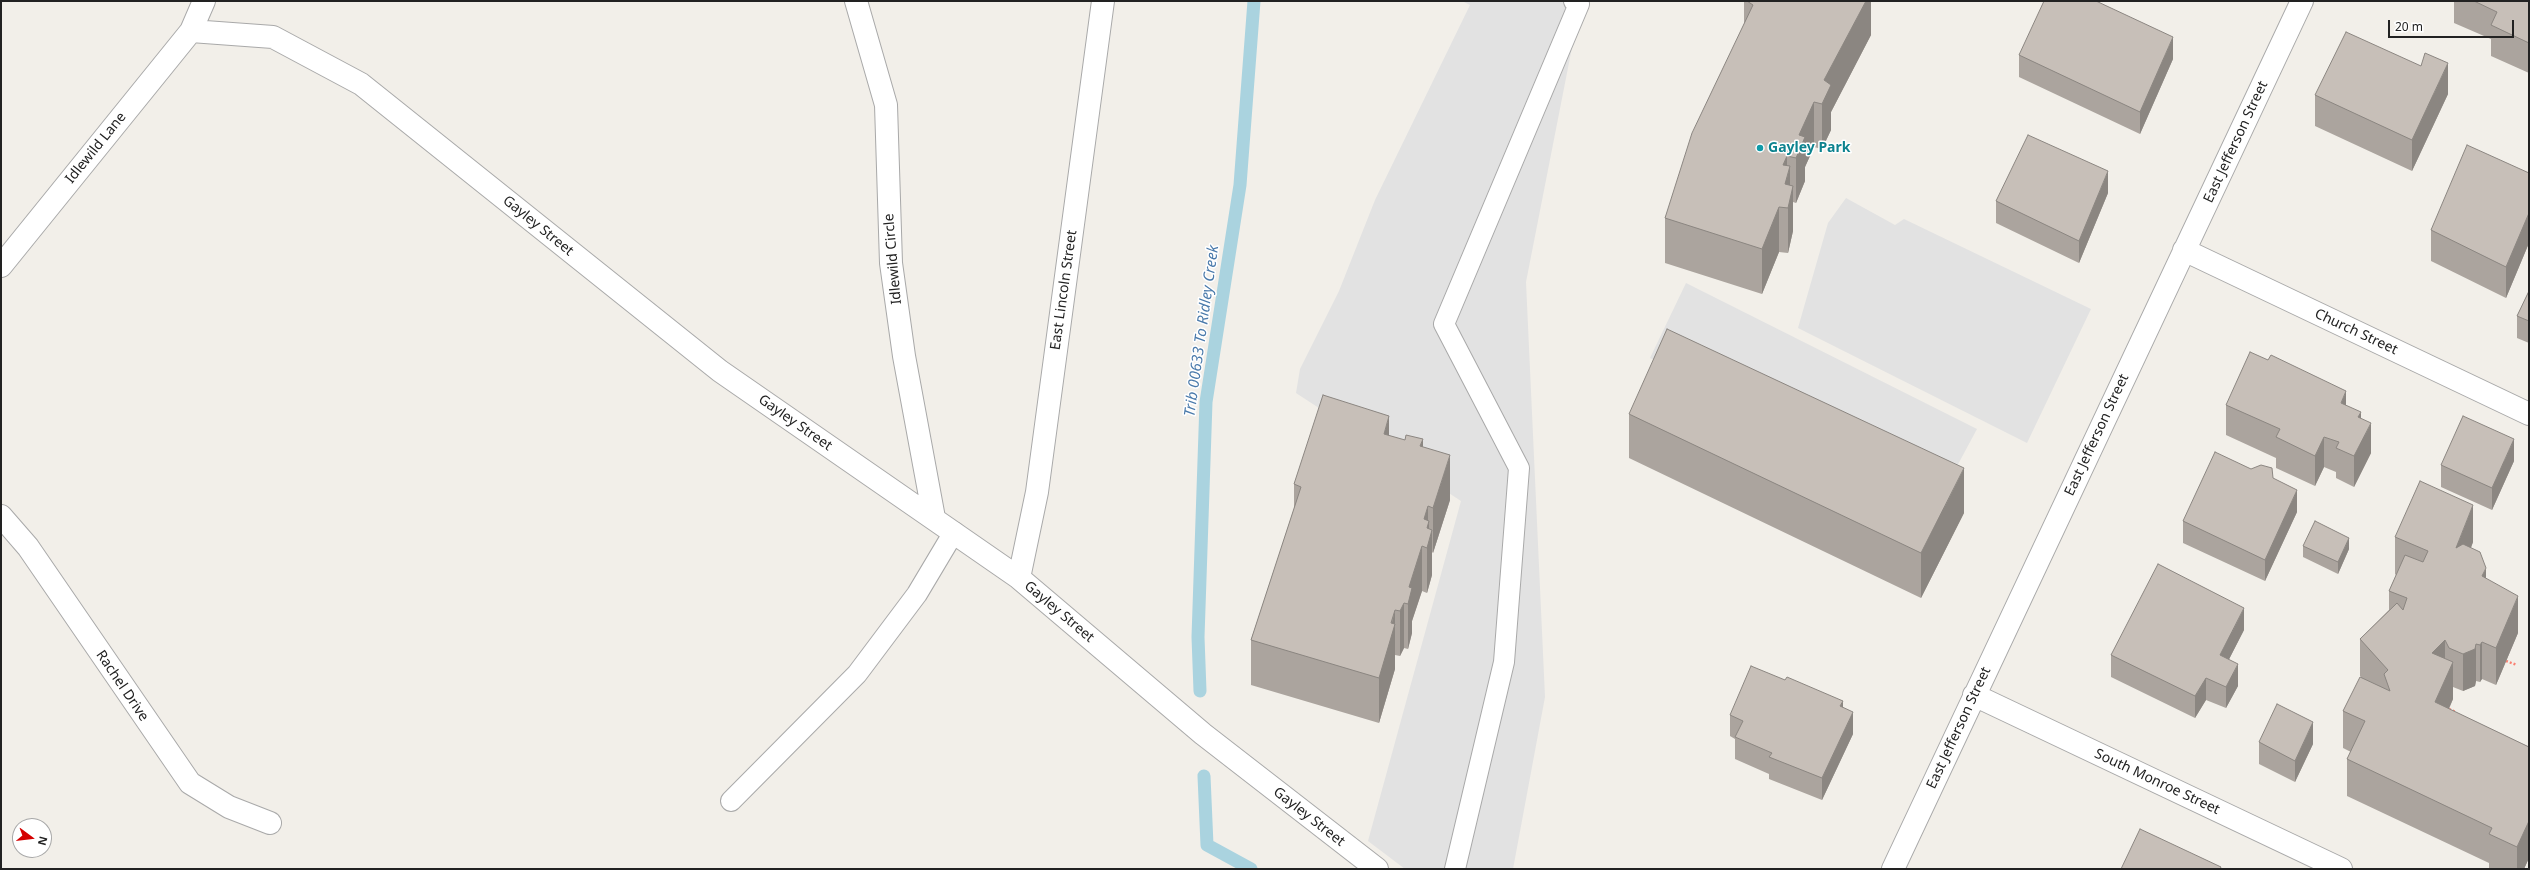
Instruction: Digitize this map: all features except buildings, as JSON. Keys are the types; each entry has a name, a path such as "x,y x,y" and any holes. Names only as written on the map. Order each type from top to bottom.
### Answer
{"street":[{"path":"191,31 204,1"},
{"name":"Idlewild Circle","path":"856,1 886,105 891,263 904,356 934,518"},
{"name":"East Lincoln Street","path":"1019,578 1036,492 1103,1"},
{"name":"East Jefferson Street","path":"1893,869 2302,1"},
{"name":"Idlewild Lane","path":"1,266 191,31"},
{"name":"Gayley Street","path":"191,31 273,37 361,84 720,371 1019,578 1203,734 1377,869"},
{"name":"Church Street","path":"2184,250 2529,414"},
{"name":"Rachel Drive","path":"1,516 28,547 190,783 228,807 270,823"},
{"name":"South Monroe Street","path":"1974,695 2341,869"}],"lane":[{"path":"1455,869 1504,662 1519,468 1444,324 1580,4 1574,1"},
{"path":"731,801 857,674 917,594 954,532"}],"path":[{"path":"2506,661 2516,665"},
{"path":"2449,709 2456,712"}],"shaded area":[{"path":"1462,1 1565,1 1576,27 1526,282 1545,697 1513,869 1405,869 1368,841 1461,501 1296,393 1300,369 1339,291 1375,200 1470,5"},
{"path":"1846,198 1895,225 1904,219 2091,309 2027,443 1798,328 1828,223"},
{"path":"1686,283 1977,429 1941,496 1650,358"}],"waterway":[{"name":"Trib 00633 To Ridley Creek","path":"1200,691 1198,637 1206,402 1240,185 1254,1"},
{"name":"Trib 00633 To Ridley Creek","path":"1204,776 1207,845 1251,869"}],"place":[{"name":"Gayley Park","path":"1760,148"}]}
